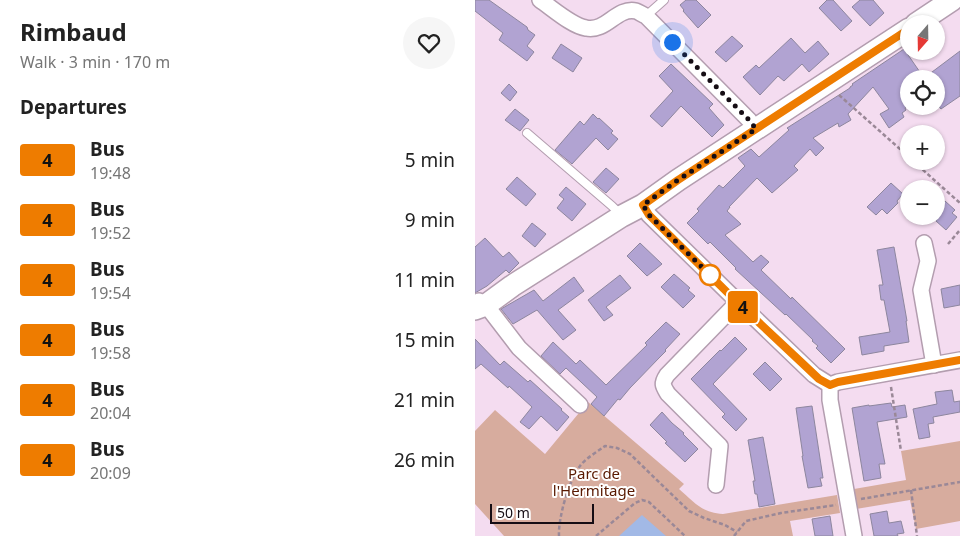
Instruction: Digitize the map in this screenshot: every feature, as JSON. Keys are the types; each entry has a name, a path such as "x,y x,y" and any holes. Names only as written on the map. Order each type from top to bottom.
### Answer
{"main road":[{"path":"930,15 952,0"},
{"path":"479,304 512,286 622,216 643,205 678,180 900,35"}],"street":[{"path":"540,0 575,24 587,28 599,28 622,13 640,9 756,129"},
{"path":"643,205 649,215 737,302 814,375 830,385"},
{"path":"924,243 928,261 921,290 935,365"},
{"path":"716,485 719,446 668,394 663,386 663,382 667,375 737,302"},
{"path":"479,304 519,348 580,405"},
{"path":"830,385 960,360"},
{"path":"830,385 830,400 854,536"}],"lane":[{"path":"640,9 665,0"},
{"path":"527,133 622,216"}],"path":[{"path":"838,94 900,149"},
{"path":"923,170 960,203"},
{"path":"948,244 960,230"},
{"path":"891,381 901,451"},
{"path":"559,536 559,526 571,480 581,464 605,446 617,448 630,454 689,511 725,525 737,532"},
{"path":"855,500 960,482"},
{"path":"911,490 917,536"},
{"path":"596,536 635,503 642,500 649,502 685,536"},
{"path":"734,536 746,521 839,504"}],"green space":[{"name":"Parc de l'Hermitage","path":"588,402 684,484 679,489 709,512 723,514 837,495 840,513 790,521 793,536 504,536 475,504 475,431 495,410 545,454"},
{"path":"960,441 960,521 916,529 910,500 856,509 854,489 906,480 901,451"}],"water":[{"path":"642,515 666,536 619,536"}],"building":[{"path":"475,0 489,0 527,27 535,35 527,46 534,52 527,61 499,40 503,33 475,11"},
{"path":"686,0 696,0 711,15 698,28 680,5"},
{"path":"827,0 833,0 852,21 841,31 819,8"},
{"path":"860,0 873,0 884,13 870,26 852,7"},
{"path":"732,36 743,46 726,62 715,52"},
{"path":"791,38 805,53 818,41 829,54 809,72 802,64 784,81 778,76 760,95 743,77 756,65 759,68"},
{"path":"561,44 582,58 573,72 552,58"},
{"path":"960,51 960,96 945,106 945,70 935,70"},
{"path":"900,52 900,60 912,60 918,70 900,70 900,115 904,117 889,128 880,114 889,109 873,87 848,114 851,120 839,127 838,123 813,138 824,148 816,156 810,149 794,166 798,170 772,193 757,178 729,207 727,211 741,224 725,235 753,262 761,255 769,262 761,270 791,299 792,297 845,349 831,363 816,348 818,346 813,340 735,269 710,242 708,244 687,223 719,185 723,188 745,166 738,158 751,149 759,157 789,130 787,128 850,88 852,84"},
{"path":"671,64 713,104 709,108 724,125 712,137 681,106 662,127 650,116 673,91 659,76"},
{"path":"509,84 517,92 510,101 501,93"},
{"path":"515,109 529,120 520,131 505,120"},
{"path":"593,114 613,131 611,133 618,139 608,150 596,138 572,164 555,150 580,121 584,125"},
{"path":"606,168 619,179 606,193 593,182"},
{"path":"517,177 536,194 526,206 506,189"},
{"path":"891,183 900,191 898,203 887,214 882,209 876,215 867,207"},
{"path":"566,187 586,204 572,221 557,208 564,199 559,195"},
{"path":"945,201 955,210 952,213 957,217 946,230 940,225 945,225"},
{"path":"532,223 546,234 535,247 522,236"},
{"path":"485,238 503,257 509,252 519,263 509,273 506,270 487,286 475,293 475,247"},
{"path":"640,243 662,264 647,276 627,256"},
{"path":"894,247 909,342 884,346 884,351 862,355 859,337 890,332 884,300 881,300 879,285 883,285 877,250"},
{"path":"674,274 690,288 688,290 695,296 683,308 661,287"},
{"path":"620,275 631,288 606,307 613,315 604,321 588,300"},
{"path":"574,277 584,291 558,310 576,330 563,340 537,310 513,324 501,309 534,290 543,301"},
{"path":"960,285 960,305 944,308 941,289"},
{"path":"666,322 680,334 604,416 591,404 597,397 566,368 560,374 541,356 553,342 576,364 580,360 606,385 647,345 645,343"},
{"path":"735,337 747,349 713,384 747,419 736,431 722,417 725,414 691,379"},
{"path":"475,339 500,365 504,361 528,382 530,380 562,409 569,417 557,431 541,416 529,429 520,422 532,407 481,364 475,369"},
{"path":"765,362 782,379 770,391 753,374"},
{"path":"952,390 954,402 960,401 960,412 933,417 934,423 928,424 930,437 919,439 913,409 937,404 935,392"},
{"path":"891,403 892,407 905,405 907,417 877,422 885,464 879,464 881,478 864,481 852,408"},
{"path":"812,406 823,478 820,478 822,486 808,488 796,408"},
{"path":"662,412 698,449 685,462 650,425"},
{"path":"763,437 775,504 759,507 757,494 755,494 753,481 755,481 748,440"},
{"path":"887,511 889,523 901,521 904,533 897,534 898,536 874,536 870,514"},
{"path":"830,516 833,536 815,536 812,519"}],"bus line":[{"name":"4","path":"900,35 678,180 643,205 649,215 737,302 814,375 830,385 960,360"}],"route":[{"path":"672,42 756,129 643,205 649,215 712,277 710,275"}]}
